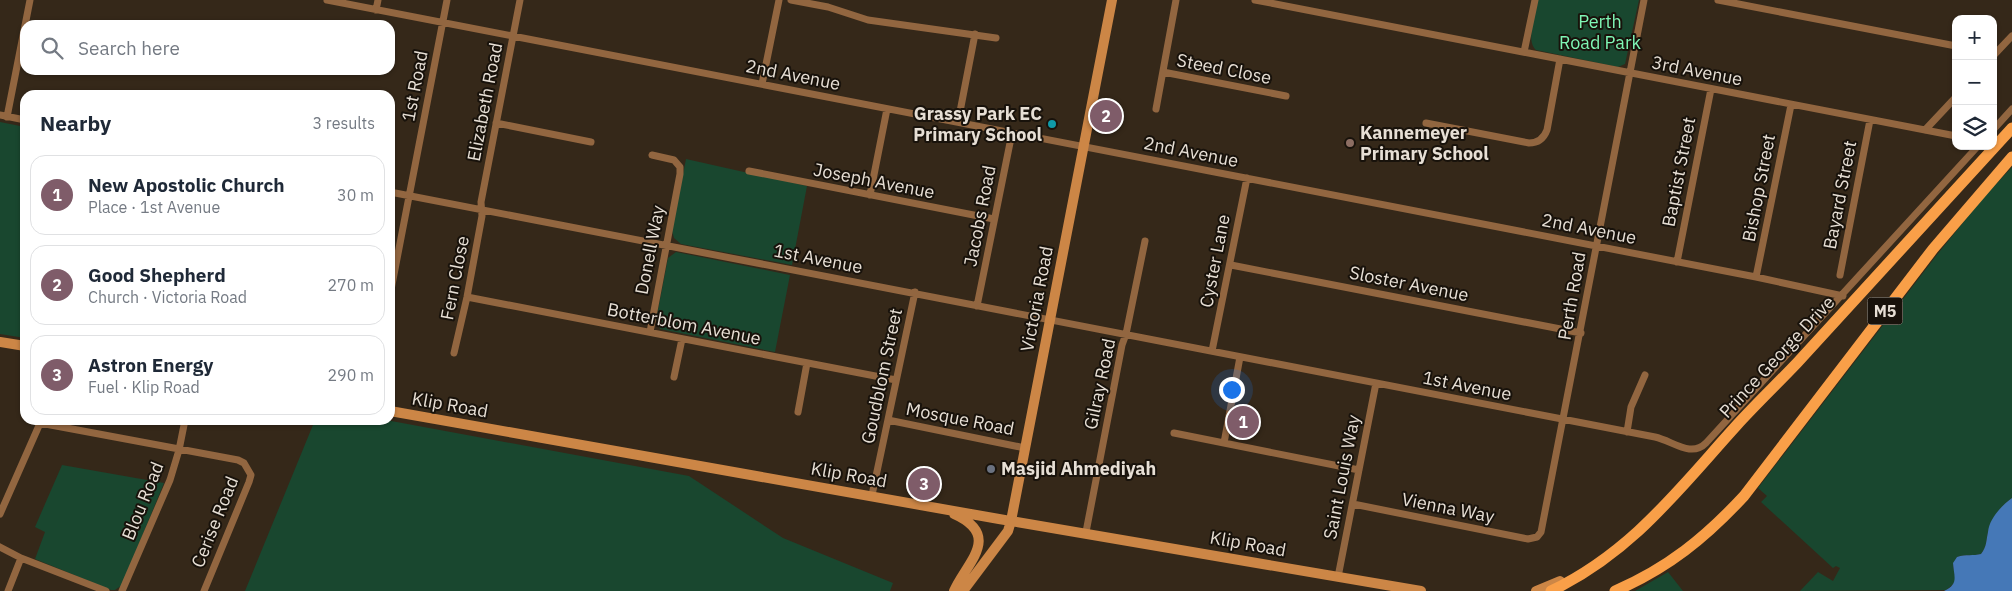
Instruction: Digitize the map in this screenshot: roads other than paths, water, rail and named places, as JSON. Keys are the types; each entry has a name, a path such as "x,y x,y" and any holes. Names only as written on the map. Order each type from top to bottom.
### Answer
{"main road":[{"name":"Prince George Drive","path":"1551,591 1620,548 1664,508 1737,425 1795,365 2012,128"},
{"name":"M5","path":"1615,591 1650,574 1687,550 1718,524 1744,496 1933,249 2012,157"}],"street":[{"path":"26,20 30,0"},
{"name":"2nd Avenue","path":"327,0 1756,277 1843,296"},
{"path":"376,10 378,0"},
{"name":"1st Road","path":"395,269 447,0"},
{"name":"Elizabeth Road","path":"482,210 481,202 520,0"},
{"path":"762,84 779,0"},
{"path":"791,0 828,7 868,20 996,38"},
{"name":"Victoria Road","path":"963,591 1008,531 1011,521 1112,0"},
{"path":"1163,72 1176,0"},
{"name":"3rd Avenue","path":"1256,0 1952,135"},
{"path":"1524,52 1535,0"},
{"name":"Perth Road","path":"1537,537 1541,529 1581,333 1644,0"},
{"path":"1718,0 1952,45"},
{"path":"958,122 975,34"},
{"path":"1997,51 2012,36"},
{"path":"20,47 3,116 20,119"},
{"path":"1426,123 1529,143 1536,142 1543,137 1547,130 1560,60"},
{"name":"Steed Close","path":"1156,109 1163,72 1286,96"},
{"name":"Baptist Street","path":"1677,262 1710,89"},
{"path":"1925,130 1952,101"},
{"name":"Bishop Street","path":"1756,277 1791,105"},
{"path":"870,195 887,109"},
{"path":"1997,126 2012,109"},
{"name":"Bayard Street","path":"1840,275 1870,120"},
{"path":"496,123 591,142"},
{"name":"Jacobs Road","path":"977,306 1012,133"},
{"path":"1843,296 1974,150"},
{"name":"Donell Way","path":"650,332 680,174 680,167 674,160 652,155"},
{"name":"Joseph Avenue","path":"749,171 994,219"},
{"name":"Cyster Lane","path":"1212,350 1231,265 1247,178"},
{"name":"1st Avenue","path":"395,193 915,292 977,306 1664,439 1694,450 1702,448 1843,296"},
{"name":"Fern Close","path":"454,353 467,297 482,210"},
{"name":"Gilray Road","path":"1086,532 1122,345 1126,334 1145,241"},
{"name":"Sloster Avenue","path":"1231,265 1581,333"},
{"name":"Goudblom Street","path":"872,495 915,292"},
{"name":"Botterblom Avenue","path":"467,297 896,380"},
{"path":"674,377 682,339"},
{"path":"0,342 20,345"},
{"path":"1224,443 1240,357"},
{"path":"798,412 807,363"},
{"path":"1627,432 1631,407 1645,375"},
{"name":"Saint Louis Way","path":"1338,577 1376,383"},
{"name":"Klip Road","path":"395,411 1011,521 1086,532 1421,591"},
{"name":"Mosque Road","path":"888,420 1026,448"},
{"path":"0,514 38,425"},
{"name":"Cerise Road","path":"59,425 179,450 238,460 244,463 251,475 204,591"},
{"name":"Blou Road","path":"122,591 170,480 184,425"},
{"path":"1174,434 1359,470"},
{"name":"Vienna Way","path":"1353,504 1494,533 1528,539 1537,537"},
{"path":"942,508 969,522 978,538 978,550 975,558 954,591"},
{"path":"0,547 20,558 106,591"},
{"path":"8,591 20,558"},
{"path":"1536,591 1564,579 1576,577"}],"water":[{"path":"2012,498 2012,591 1944,591 1954,583 1953,563 1957,557 1981,554 1993,517"}],"place":[{"name":"Good Shepherd","path":"1106,116"},
{"name":"Grassy Park EC Primary School","path":"1052,124"},
{"name":"Kannemeyer Primary School","path":"1350,143"},
{"name":"New Apostolic Church","path":"1243,422"},
{"name":"Masjid Ahmediyah","path":"991,469"},
{"name":"Astron Energy","path":"924,484"}],"park label":[{"name":"Perth Road Park","path":"1600,32"}]}
